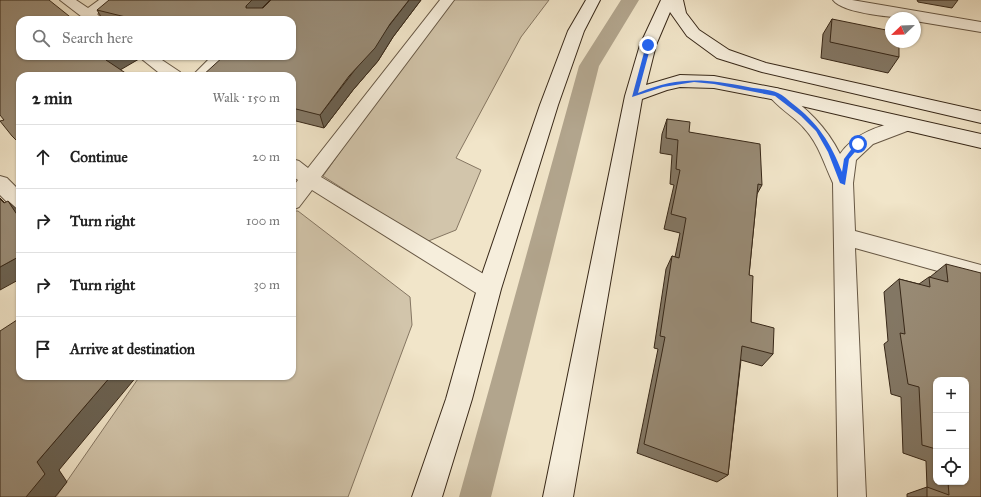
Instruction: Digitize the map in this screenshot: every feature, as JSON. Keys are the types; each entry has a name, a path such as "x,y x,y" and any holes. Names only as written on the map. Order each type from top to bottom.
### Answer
{"street":[{"path":"67,0 91,16"},
{"path":"93,16 109,0"},
{"path":"296,197 446,0"},
{"path":"427,497 459,399 489,289 548,105 576,31 593,0"},
{"path":"558,497 634,96 648,45 668,0"},
{"path":"676,0 678,13 692,33 723,54 762,67 981,117"},
{"path":"840,0 853,6 981,26"},
{"path":"152,60 168,72"},
{"path":"204,72 217,60"},
{"path":"634,96 662,85 694,81 714,82 776,94 981,141"},
{"path":"776,94 803,114 818,130 831,152 843,183"},
{"path":"852,497 843,183 846,159 858,144 880,134 910,124"},
{"path":"296,169 309,179 489,289"},
{"path":"0,183 16,199"},
{"path":"845,237 981,274"}],"shaded area":[{"path":"448,0 549,0 521,37 456,158 481,170 456,230 426,242 323,176"},
{"path":"296,211 298,211 410,297 412,325 348,497 56,497 137,380 296,380"}],"building":[{"path":"0,0 49,0 69,16 16,16 16,60 106,60 124,72 16,72 16,140 0,121 4,120 0,115"},
{"path":"109,0 252,0 246,8 263,8 271,0 409,0 390,24 375,48 349,76 320,115 296,109 296,72 206,72 220,60 296,60 296,16 122,16 97,10"},
{"path":"832,19 885,30 885,48 899,48 899,57 830,42"},
{"path":"667,119 690,122 689,132 760,144 762,185 758,184 749,275 753,276 751,322 774,328 773,354 742,346 728,475 644,444 665,337 660,336 672,256 679,258 686,218 671,214 680,170 676,169 678,140 666,138"},
{"path":"0,199 4,203 8,201 16,213 16,258 0,267"},
{"path":"946,264 981,273 981,497 927,497 927,487 949,495 948,485 969,485 969,377 933,377 933,448 922,445 919,387 908,384 900,333 905,334 899,279 930,287 929,277 948,282"},
{"path":"16,321 16,380 108,380 37,462 45,474 26,497 0,497 0,331"}],"waterway":[{"path":"475,497 589,66 630,0"}],"route":[{"path":"648,45 634,96 662,85 680,81 714,82 776,94 803,114 818,130 831,152 843,183 846,159 858,144"}]}
